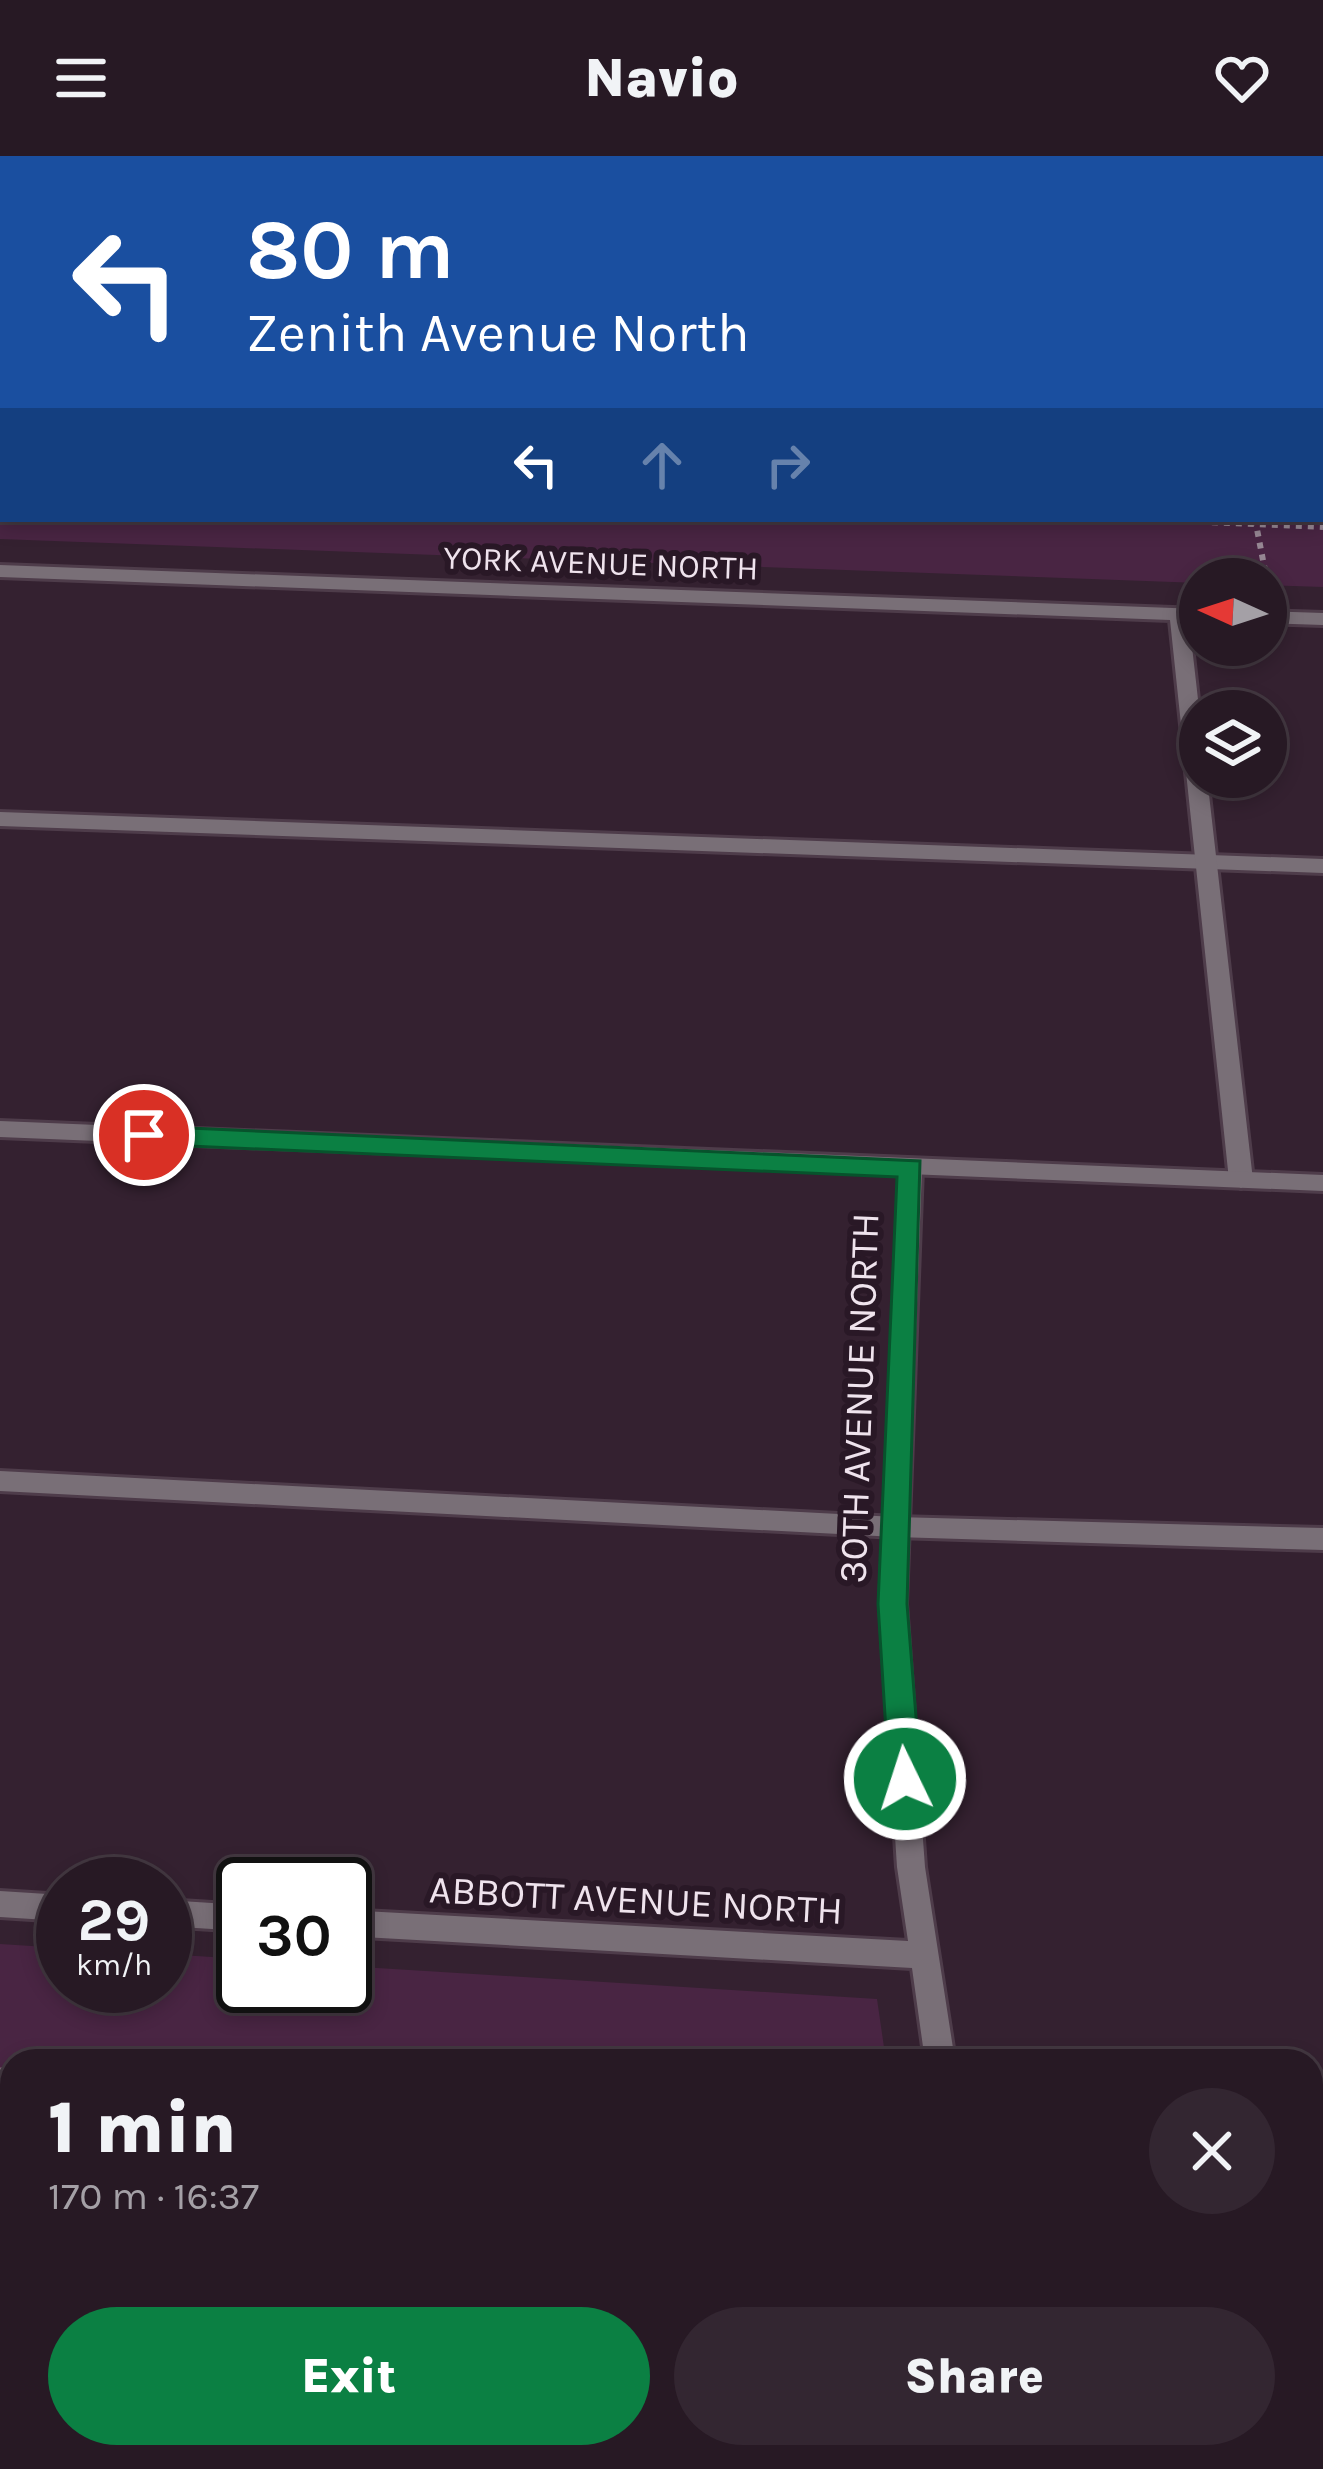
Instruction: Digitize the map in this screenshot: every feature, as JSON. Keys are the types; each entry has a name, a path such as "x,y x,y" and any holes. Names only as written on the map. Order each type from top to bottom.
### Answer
{"street":[{"name":"YORK AVENUE NORTH","path":"0,571 1179,615"},
{"path":"1287,618 1323,619"},
{"path":"1194,666 1207,862 1241,1180"},
{"path":"0,819 1323,866"},
{"path":"0,1129 1323,1183"},
{"name":"30TH AVENUE NORTH","path":"911,1168 892,1604 911,1867 938,2049"},
{"path":"0,1481 896,1527 1323,1539"},
{"path":"0,1904 36,1906"},
{"name":"ABBOTT AVENUE NORTH","path":"372,1924 923,1955"}],"path":[{"path":"1261,558 1256,522 1323,526"}],"shaded area":[{"path":"0,522 1323,522 1323,587 1287,586 1287,558 1179,558 1179,582 0,539"},
{"path":"0,1944 36,1946 36,2013 192,2013 192,1956 216,1957 216,2013 372,2013 372,1968 877,1999 884,2049 0,2049"}],"route":[{"path":"144,1135 911,1168 892,1604 905,1779"}]}
